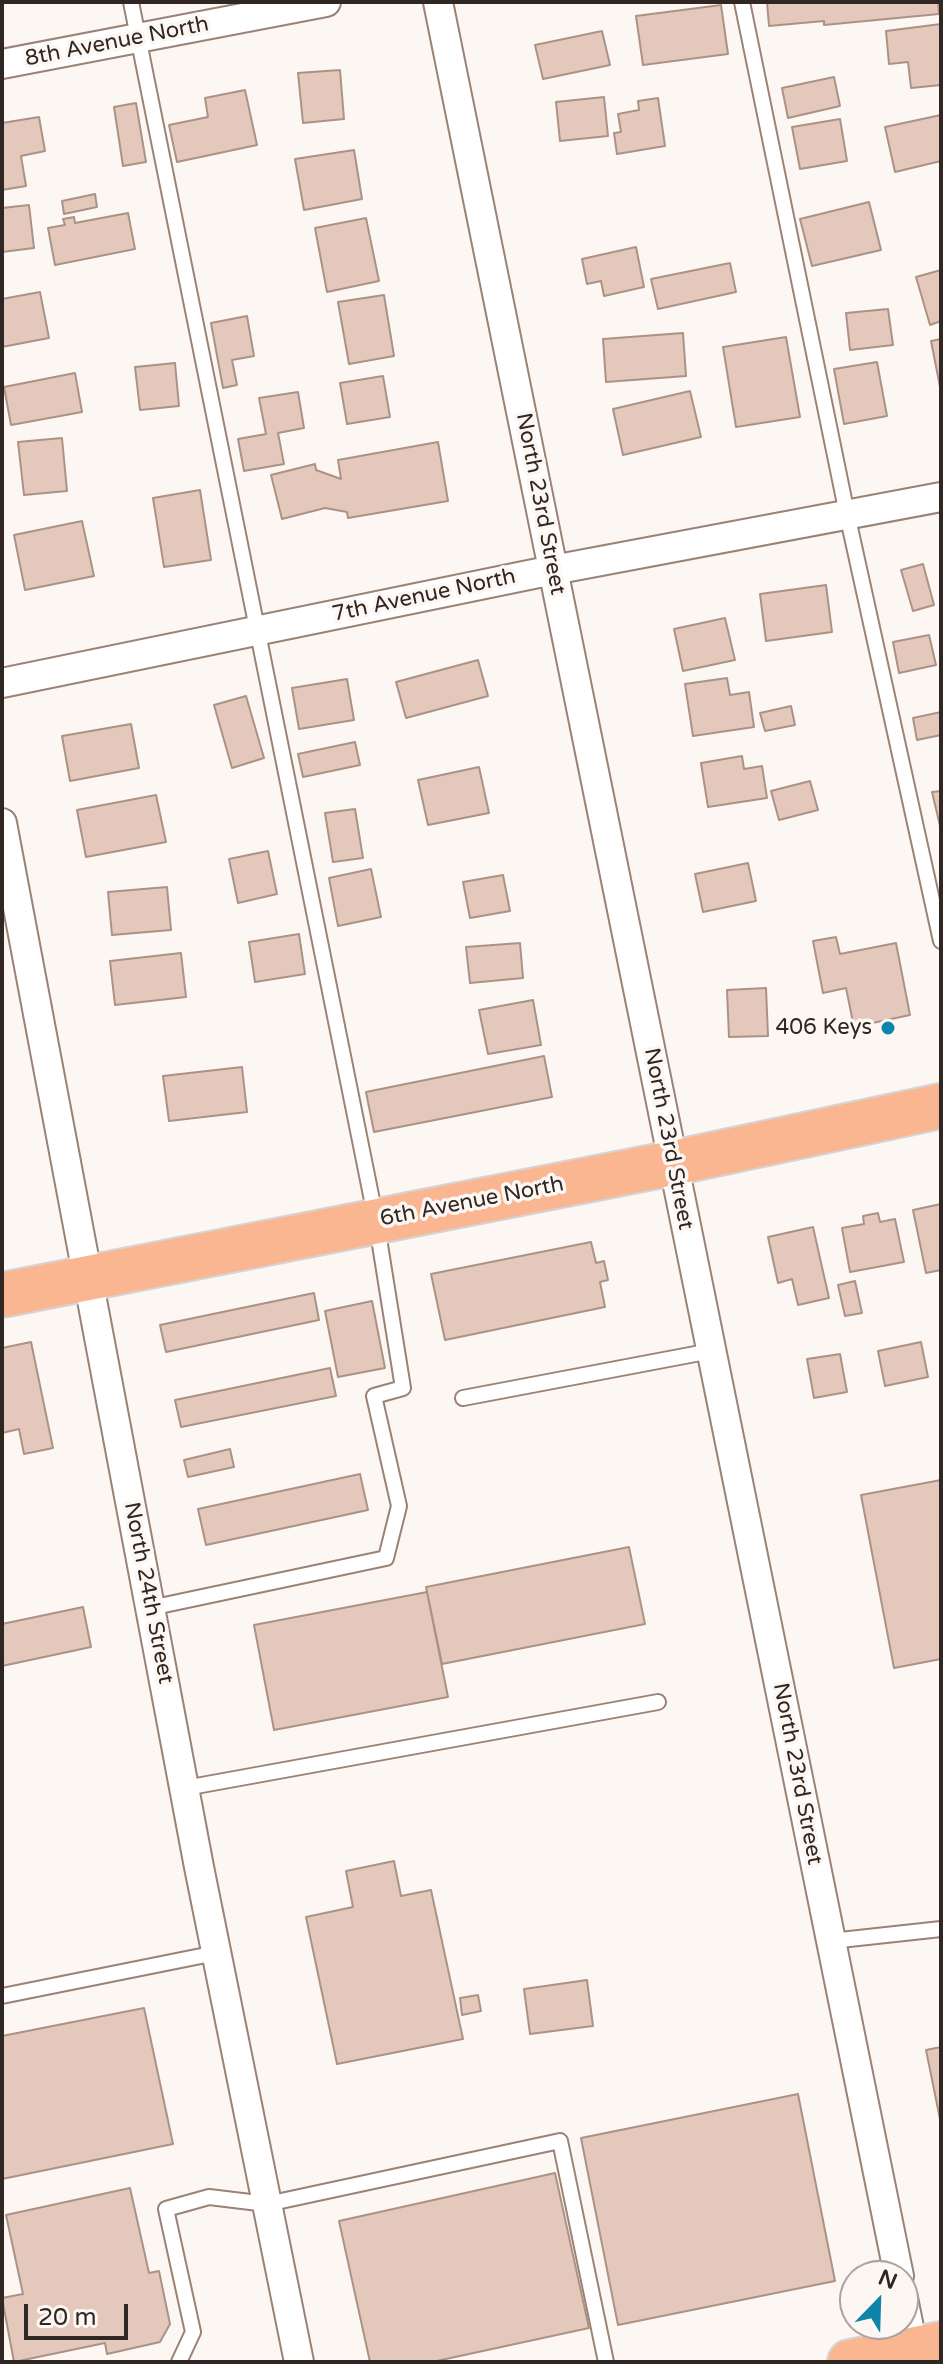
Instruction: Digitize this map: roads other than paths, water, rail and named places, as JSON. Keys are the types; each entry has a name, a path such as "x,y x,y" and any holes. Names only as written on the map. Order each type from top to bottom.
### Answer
{"main road":[{"name":"6th Avenue North","path":"2,1295 673,1163 941,1106"},
{"path":"850,2362 924,2352"}],"street":[{"name":"8th Avenue North","path":"2,64 326,2"},
{"name":"North 23rd Street","path":"438,2 896,2260"},
{"name":"7th Avenue North","path":"2,683 553,570 941,497"},
{"name":"North 24th Street","path":"2,823 216,1953 299,2362"}],"lane":[{"path":"131,2 376,1220 403,1388 374,1396 399,1506 386,1558 150,1608"},
{"path":"742,2 847,514 941,941"},
{"path":"463,1398 711,1351"},
{"path":"185,1788 658,1702"},
{"path":"831,1941 941,1929"},
{"path":"2,1996 216,1953"},
{"path":"179,2362 193,2332 166,2209 209,2197 267,2204 560,2141 606,2362"}],"place":[{"name":"406 Keys","path":"888,1028"}]}
